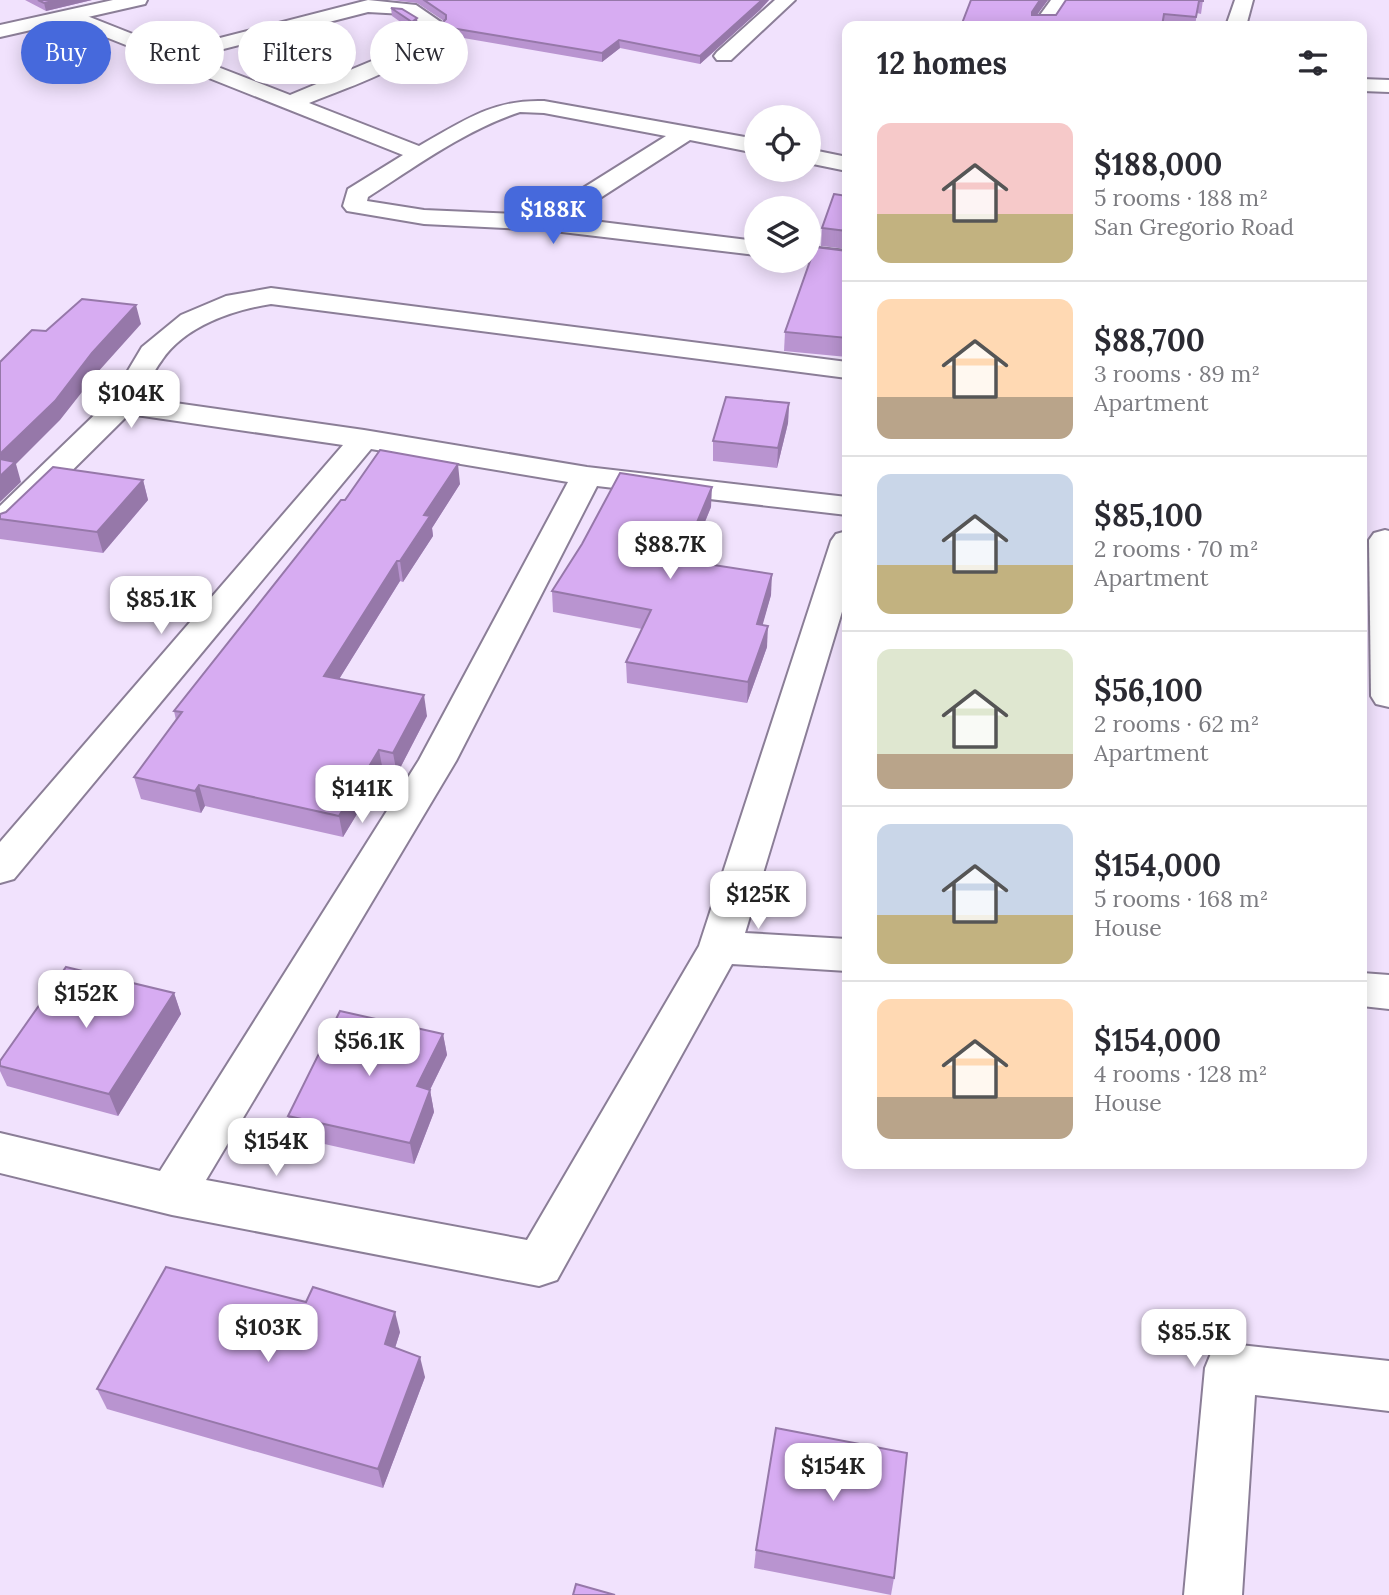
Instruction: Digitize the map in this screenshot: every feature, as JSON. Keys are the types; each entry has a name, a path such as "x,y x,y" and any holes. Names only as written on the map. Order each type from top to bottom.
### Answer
{"street":[{"path":"0,30 138,0"},
{"path":"724,55 786,0"},
{"path":"1046,21 1061,0"},
{"path":"1238,21 1244,0"},
{"path":"224,43 368,6 409,9 435,25 421,41 382,65 290,103"},
{"path":"71,16 125,37"},
{"path":"224,77 420,154"},
{"path":"1367,85 1389,86"},
{"path":"744,144 544,107 518,106 493,114 420,154 356,194 355,206 424,217 545,223 744,247"},
{"path":"545,223 686,133"},
{"path":"821,158 842,162"},
{"path":"821,255 842,257"},
{"path":"0,524 121,404 152,353 190,321 235,302 271,296 842,369"},
{"path":"121,404 364,439 587,476 842,505"},
{"path":"0,869 364,439"},
{"path":"172,1194 437,761 587,476"},
{"path":"1378,540 1389,696"},
{"path":"0,1153 172,1194 539,1264 720,947 842,557"},
{"path":"720,947 842,955"},
{"path":"1367,990 1389,992"},
{"path":"1213,1595 1231,1368 1389,1386"}],"building":[{"path":"424,0 762,0 700,56 619,40 602,53 468,31 468,21 444,21 446,15"},
{"path":"971,0 1040,0 1032,15 1056,15 1066,0 1203,0 1199,1 1196,17 1164,14 1163,21 963,21"},
{"path":"391,8 402,9 417,18 410,21"},
{"path":"834,194 842,195 842,230 822,228"},
{"path":"821,248 842,250 842,338 785,332 806,273 821,273"},
{"path":"82,299 136,305 92,353 55,401 0,454 0,362 32,330 46,331"},
{"path":"726,397 789,403 778,448 713,441"},
{"path":"380,450 458,464 424,515 430,516 400,561 397,561 324,676 424,695 393,753 379,750 339,816 199,785 195,791 134,777 182,712 174,711 341,500 345,500"},
{"path":"0,459 15,462 0,476"},
{"path":"53,467 143,480 97,532 0,519 0,514 6,512"},
{"path":"620,473 712,487 681,560 772,574 757,624 768,626 748,682 626,662 651,610 552,591 582,544"},
{"path":"66,967 174,993 109,1094 0,1066 0,1061"},
{"path":"340,1011 443,1034 417,1086 430,1090 410,1143 288,1116"},
{"path":"166,1267 306,1302 313,1287 395,1312 385,1344 420,1357 378,1469 97,1389"},
{"path":"776,1428 907,1453 894,1578 756,1550"},
{"path":"576,1584 615,1595 573,1595"}]}
